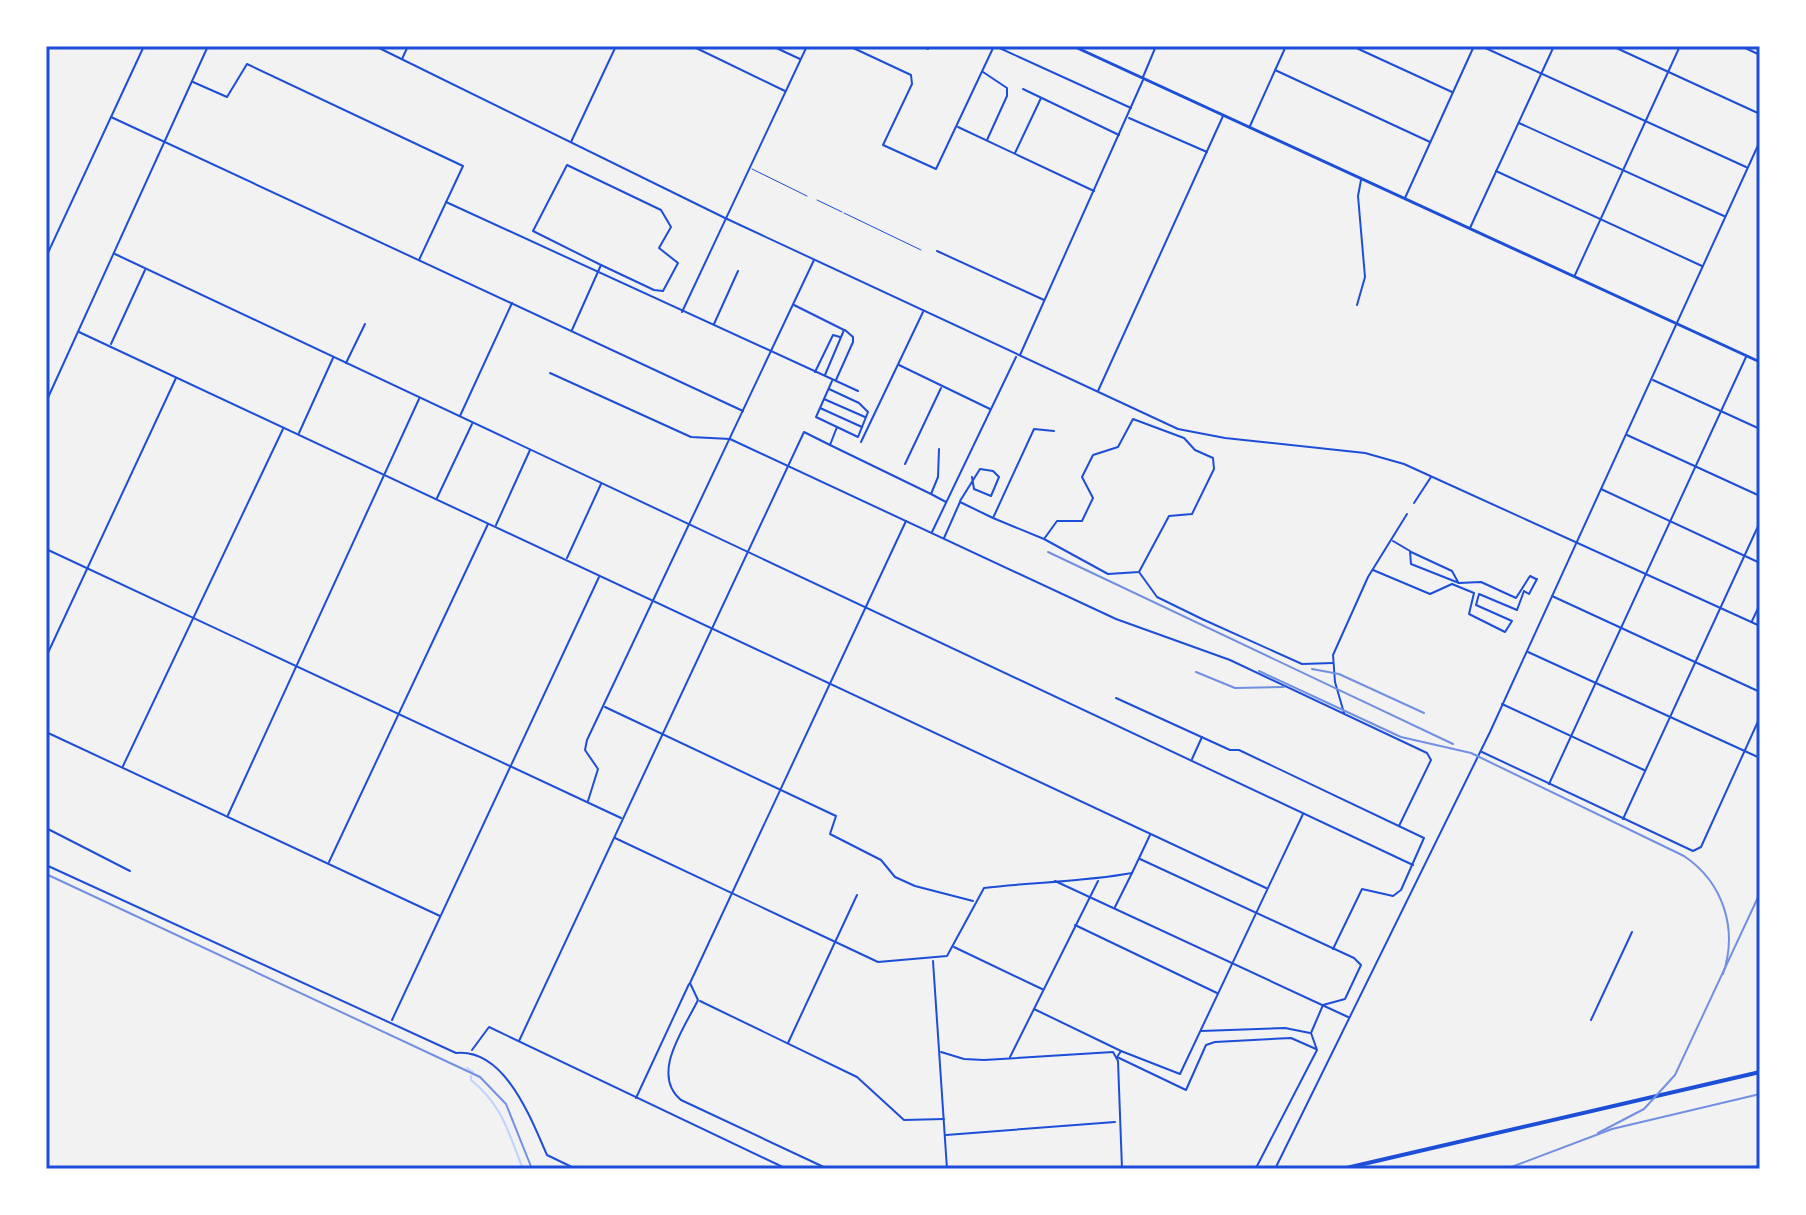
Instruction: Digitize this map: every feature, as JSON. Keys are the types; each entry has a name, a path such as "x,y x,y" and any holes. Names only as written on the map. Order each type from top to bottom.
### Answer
{"main road":[{"path":"1073,46 1760,362"},
{"path":"1342,1169 1760,1072"}],"street":[{"path":"46,257 144,46"},
{"path":"46,402 208,46"},
{"path":"375,46 725,218 1097,392 1194,434 1336,448 1404,464 1760,626"},
{"path":"402,59 408,46"},
{"path":"571,142 616,46"},
{"path":"692,46 786,91"},
{"path":"704,51 706,46"},
{"path":"772,46 801,59"},
{"path":"682,312 807,46"},
{"path":"849,46 911,75 912,84 883,145 936,169 994,46 1132,108"},
{"path":"922,46 928,49"},
{"path":"932,533 1095,192 1156,46"},
{"path":"1250,127 1286,46"},
{"path":"1352,46 1453,93"},
{"path":"1405,199 1474,46"},
{"path":"1481,46 1747,167"},
{"path":"1470,229 1554,46"},
{"path":"1612,46 1760,114"},
{"path":"1574,277 1680,46"},
{"path":"1741,46 1760,55"},
{"path":"193,82 227,97 247,64 463,166 419,260"},
{"path":"1275,70 1430,142"},
{"path":"982,71 1007,88 1007,96 986,141"},
{"path":"1023,89 1120,135"},
{"path":"1014,154 1041,98"},
{"path":"1097,392 1224,115"},
{"path":"111,117 743,411"},
{"path":"1128,117 1207,152"},
{"path":"1519,123 1725,217"},
{"path":"957,127 1095,192"},
{"path":"1275,1169 1481,751 1760,141"},
{"path":"567,165 661,210 671,227 659,248 678,263 663,291 654,290 601,265 533,231 567,165"},
{"path":"1496,171 1703,267"},
{"path":"1357,305 1365,277 1358,196 1361,179"},
{"path":"446,202 858,391"},
{"path":"937,251 1045,300"},
{"path":"115,254 1413,865"},
{"path":"587,802 598,769 585,750 814,259"},
{"path":"571,331 601,265"},
{"path":"110,346 145,269"},
{"path":"713,326 738,271"},
{"path":"459,417 512,303"},
{"path":"792,305 853,337 828,389 816,417 858,437 868,412 859,403 828,389"},
{"path":"861,442 923,311"},
{"path":"346,363 365,324"},
{"path":"825,376 844,330"},
{"path":"79,332 1266,888"},
{"path":"815,372 833,335 841,337"},
{"path":"1549,784 1746,356"},
{"path":"298,435 333,357"},
{"path":"898,365 991,410"},
{"path":"550,373 691,437 730,439 1116,619 1230,660 1427,753 1431,760 1399,826"},
{"path":"46,657 176,377"},
{"path":"1653,380 1760,429"},
{"path":"905,464 942,386"},
{"path":"228,815 419,398"},
{"path":"824,399 866,418"},
{"path":"820,408 862,427"},
{"path":"1044,539 1057,521 1082,521 1093,498 1082,477 1093,455 1118,447 1133,419 1184,438 1195,450 1213,458 1214,469 1192,514 1169,516 1139,572"},
{"path":"437,498 473,423"},
{"path":"830,445 837,427"},
{"path":"123,768 283,428"},
{"path":"993,518 1034,429 1054,431"},
{"path":"519,1041 804,432 947,502"},
{"path":"1627,435 1760,496"},
{"path":"931,494 938,477 939,449"},
{"path":"496,526 530,450"},
{"path":"944,538 972,477 980,469 993,471 999,477 991,496 974,489 972,477"},
{"path":"1414,503 1431,476"},
{"path":"567,559 602,483"},
{"path":"1601,489 1760,563"},
{"path":"960,502 1044,539 1108,574 1139,572"},
{"path":"1344,714 1333,655 1373,570 1407,514"},
{"path":"636,1098 906,521"},
{"path":"1623,819 1760,522"},
{"path":"328,863 488,523"},
{"path":"1391,540 1452,571 1459,583"},
{"path":"46,549 623,819"},
{"path":"1373,570 1430,594 1452,584 1464,588 1474,593 1469,614 1505,632 1512,621 1476,605 1479,594 1517,610 1524,591 1529,594 1537,579 1530,576 1516,598 1481,582 1459,583 1411,564 1410,551"},
{"path":"1139,572 1157,597 1202,619 1302,664 1333,663"},
{"path":"391,1022 599,576"},
{"path":"1552,596 1760,692"},
{"path":"1752,622 1760,604"},
{"path":"1526,651 1760,758"},
{"path":"1116,698 1230,750 1239,750 1424,838 1401,890 1393,896 1362,889 1333,949"},
{"path":"1502,704 1646,770"},
{"path":"604,706 836,816 830,834 881,860 895,877 930,893 973,901"},
{"path":"1481,751 1693,851 1704,841 1760,717"},
{"path":"46,732 440,916"},
{"path":"1192,760 1202,737"},
{"path":"1034,1009 1121,1051 1180,1074 1303,813"},
{"path":"46,828 130,871"},
{"path":"1115,908 1151,832"},
{"path":"613,838 878,962 933,960 947,956 973,901 984,888 1050,879 1100,879 1132,873"},
{"path":"1139,858 1361,965 1345,999 1323,1005"},
{"path":"46,865 456,1053 471,1052 490,1061 527,1110 547,1155 576,1169"},
{"path":"1050,879 1348,1017"},
{"path":"1009,1058 1087,896 1100,879"},
{"path":"788,1045 857,895"},
{"path":"1074,925 1217,993"},
{"path":"1591,1020 1632,932"},
{"path":"953,946 1042,990"},
{"path":"933,960 947,1169"},
{"path":"690,983 698,1000 857,1077 904,1120 944,1119"},
{"path":"698,1000 669,1062 666,1078 671,1091 681,1100 828,1169"},
{"path":"1254,1169 1317,1050 1311,1033 1323,1005"},
{"path":"471,1052 489,1027 787,1169"},
{"path":"1200,1031 1285,1028 1311,1033"},
{"path":"941,1052 964,1059 1107,1051 1186,1090 1206,1045 1291,1038 1317,1050"},
{"path":"1121,1051 1117,1057 1117,1122 1122,1169"},
{"path":"945,1135 1117,1122"}],"lane":[{"path":"749,168 807,196"},
{"path":"817,200 921,250"}],"waterway":[{"path":"467,1068 473,1072"},
{"path":"471,1076 471,1080 498,1110 523,1169"},
{"path":"1744,1169 1760,1165"}],"railway":[{"path":"1048,552 1453,744"},
{"path":"1312,669 1339,674 1424,713"},
{"path":"1259,671 1401,737 1471,753 1684,856 1709,880 1724,909 1729,941 1723,974"},
{"path":"1196,672 1235,688 1284,687"},
{"path":"46,874 480,1077 506,1104 532,1169"},
{"path":"1598,1133 1644,1109 1675,1075 1760,893"},
{"path":"1506,1169 1612,1129 1760,1094"}]}
